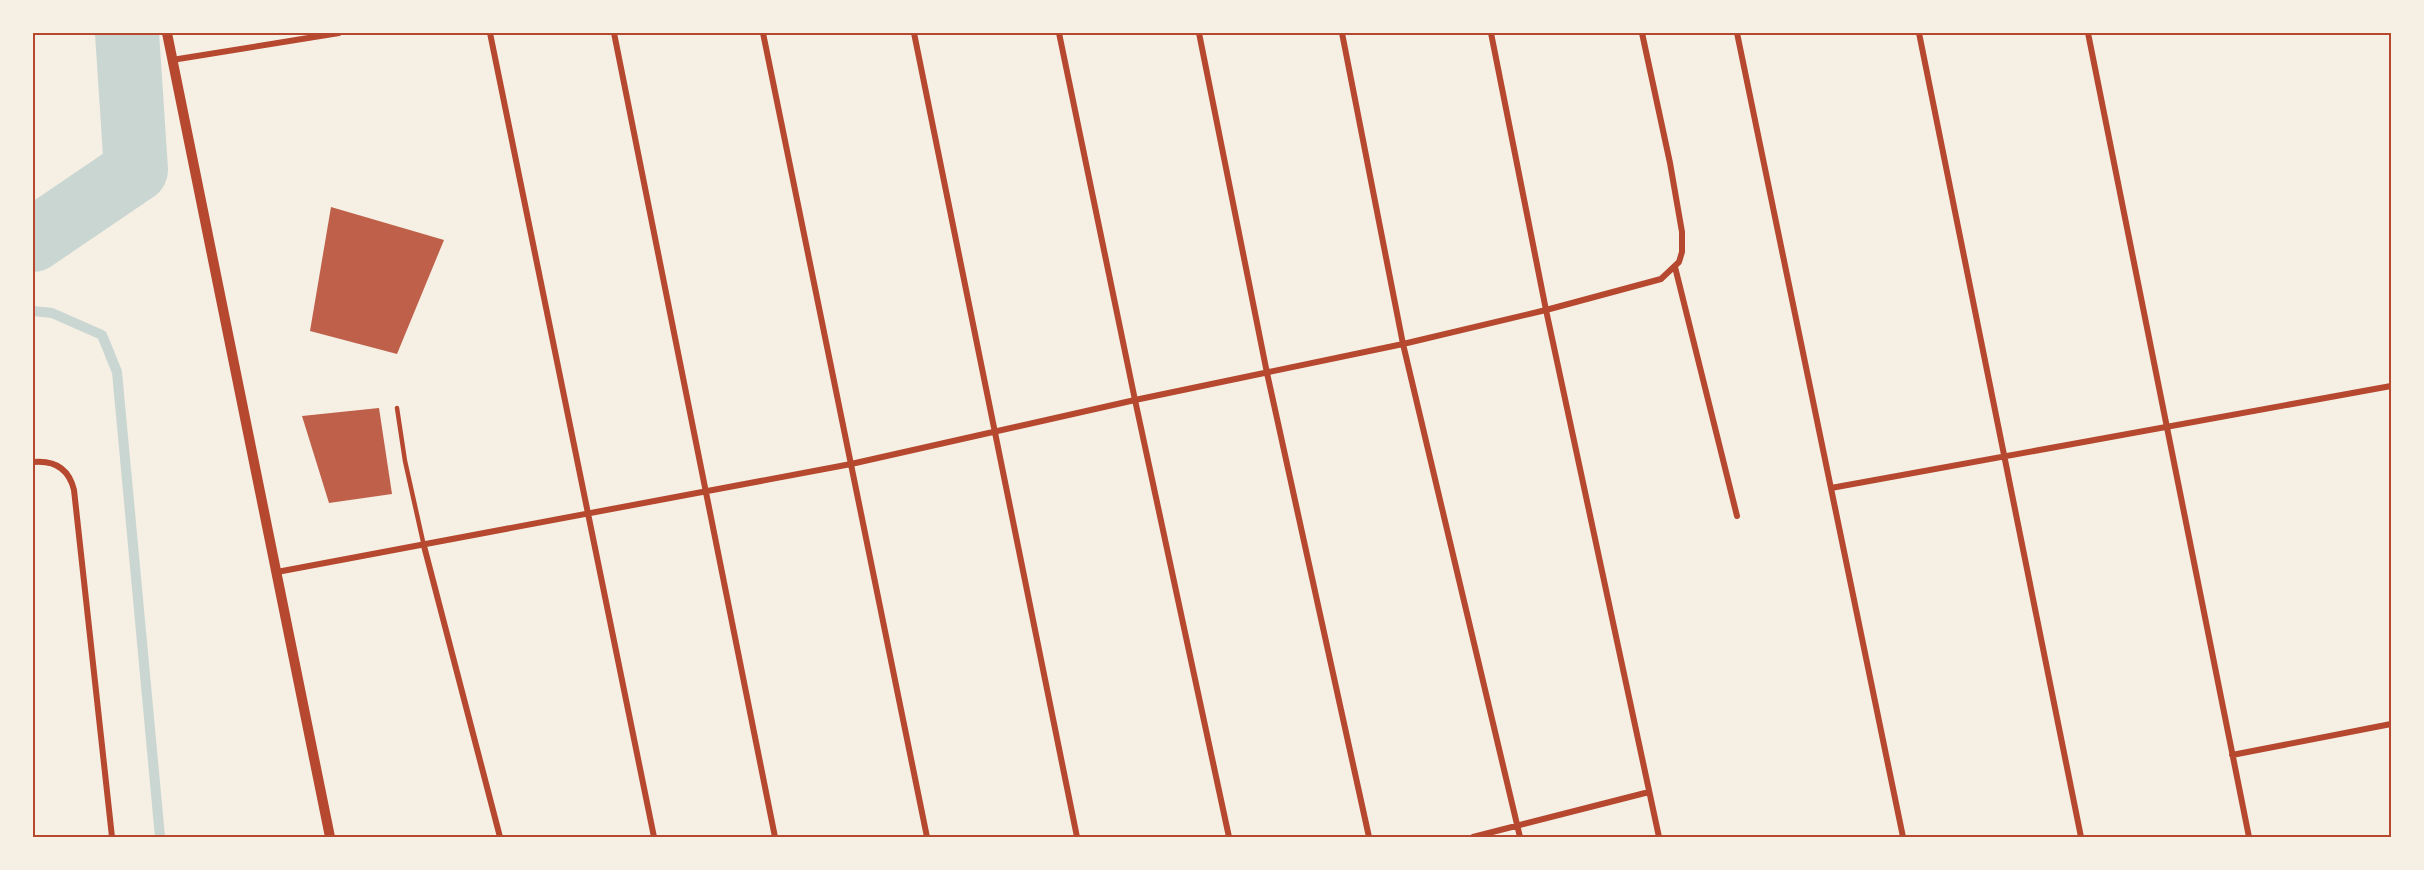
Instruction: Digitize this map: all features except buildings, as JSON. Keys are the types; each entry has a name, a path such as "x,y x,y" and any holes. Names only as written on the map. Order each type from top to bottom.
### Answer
{"street":[{"path":"167,33 330,837"},
{"path":"172,60 315,35 339,33"},
{"path":"490,33 654,837"},
{"path":"614,33 776,837"},
{"path":"763,33 927,837"},
{"path":"914,33 1077,837"},
{"path":"1059,33 1229,837"},
{"path":"1199,33 1267,373 1369,837"},
{"path":"1342,33 1403,344 1520,837"},
{"path":"1491,33 1546,310 1659,837"},
{"path":"277,572 851,464 1135,400 1403,344 1546,310 1661,279 1676,267 1682,252 1682,232 1670,163 1642,33"},
{"path":"1737,33 1903,837"},
{"path":"1919,33 2081,837"},
{"path":"2088,33 2249,837"},
{"path":"1676,267 1737,516"},
{"path":"1831,489 2391,386"},
{"path":"33,462 43,461 64,468 71,478 74,490 112,837"},
{"path":"424,546 500,837"},
{"path":"2232,755 2391,724"},
{"path":"1473,837 1649,792"}],"lane":[{"path":"397,408 405,461 424,546"}],"waterway":[{"path":"33,240 136,170 127,33"},
{"path":"33,311 52,313 102,335 117,372 160,837"}]}
